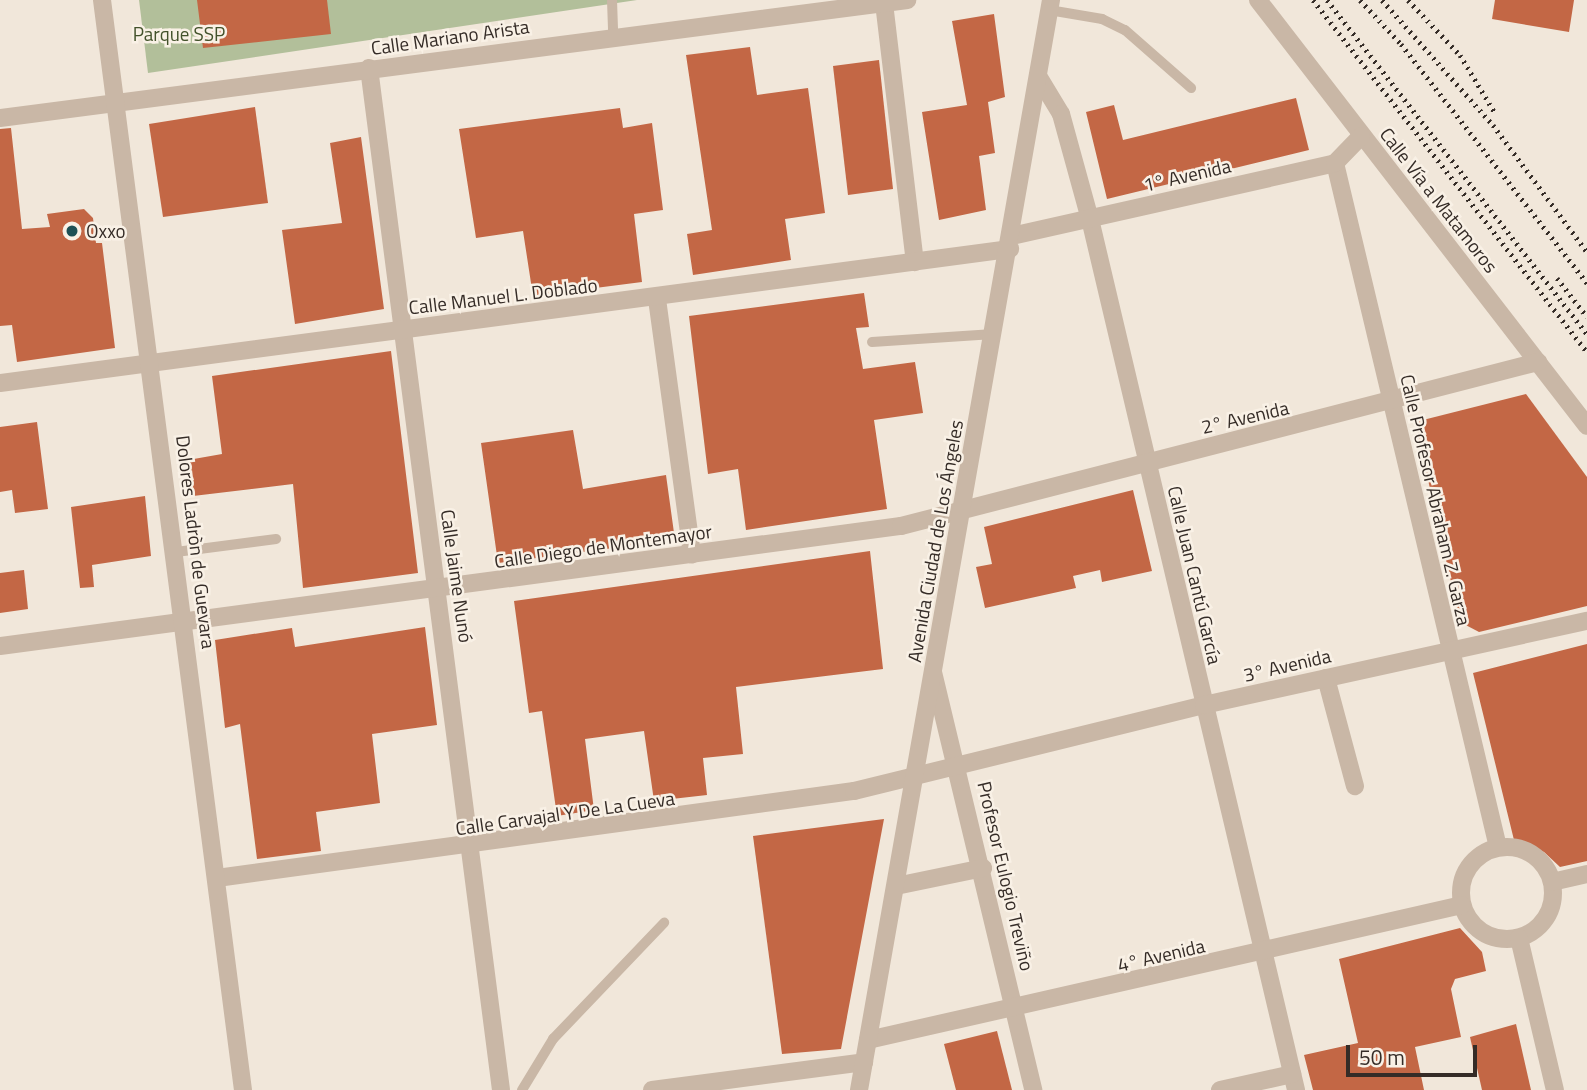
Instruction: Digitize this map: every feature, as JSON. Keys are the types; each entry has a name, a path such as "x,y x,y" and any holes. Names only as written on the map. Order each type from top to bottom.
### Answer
{"street":[{"name":"Dolores Ladròn de Guevara","path":"103,0 152,364 243,1090"},
{"name":"Calle Mariano Arista","path":"0,118 907,0"},
{"name":"Calle Vía a Matamoros","path":"1258,0 1587,426"},
{"path":"884,3 915,262"},
{"name":"Avenida Ciudad de Los Ángeles","path":"859,1090 960,511 1011,243 1050,5"},
{"name":"Calle Jaime Nunó","path":"369,68 472,847 501,1090"},
{"name":"Calle Juan Cantú García","path":"1038,76 1061,114 1090,219 1204,705 1266,952 1294,1082"},
{"path":"1335,163 1361,136"},
{"name":"1° Avenida","path":"1011,243 1090,219 1335,163"},
{"name":"Calle Profesor Abraham Z. Garza","path":"1335,163 1498,848"},
{"name":"Calle Manuel L. Doblado","path":"0,383 657,299 915,262 1011,243"},
{"path":"657,299 692,555"},
{"name":"2° Avenida","path":"960,511 1147,462 1391,404 1538,362"},
{"name":"Calle Diego de Montemayor","path":"0,646 438,591 901,526 960,511"},
{"name":"3° Avenida","path":"916,772 959,765 1449,649 1587,621"},
{"name":"Profesor Eulogio Treviño","path":"933,672 959,765 1033,1090"},
{"path":"1326,678 1355,786"},
{"name":"Calle Carvajal Y De La Cueva","path":"217,878 472,847 841,793 916,772"},
{"path":"1498,848 1530,853 1552,882 1544,922 1519,938 1490,936 1478,929 1462,905 1464,875 1484,853 1498,848"},
{"path":"896,886 982,868"},
{"path":"1552,882 1587,874"},
{"name":"4° Avenida","path":"868,1040 1014,1010 1462,905"},
{"path":"1519,938 1555,1090"},
{"path":"652,1090 864,1062"},
{"path":"1220,1090 1294,1082"}],"lane":[{"path":"612,0 613,37"},
{"path":"1050,5 1102,19 1125,30 1191,88"},
{"path":"872,342 994,334"},
{"path":"176,552 276,539"},
{"path":"522,1090 553,1039 664,923"}],"green space":[{"name":"Parque SSP","path":"139,0 637,0 148,73"}],"building":[{"path":"197,0 327,0 331,34 203,48"},
{"path":"1495,0 1574,0 1569,32 1492,19"},
{"path":"994,14 1005,97 988,102 995,153 979,156 986,210 939,220 922,112 967,105 952,21"},
{"path":"750,47 757,95 808,88 825,213 785,219 791,260 693,275 687,234 712,230 686,55"},
{"path":"879,60 893,189 848,195 833,66"},
{"path":"1296,98 1309,150 1107,199 1086,112 1114,105 1123,140"},
{"path":"255,107 268,203 163,217 149,124"},
{"path":"620,108 623,128 652,123 663,210 634,214 642,282 533,296 523,231 476,238 459,129"},
{"path":"11,128 22,229 50,227 47,214 84,209 93,218 96,243 102,243 115,348 17,362 12,325 0,326 0,129"},
{"path":"361,137 384,309 295,324 282,230 342,223 330,143"},
{"path":"864,293 869,327 856,328 863,369 915,362 923,413 874,420 887,509 746,530 738,469 708,474 689,316"},
{"path":"391,351 418,573 303,588 293,484 193,496 188,460 222,454 212,376"},
{"path":"1526,394 1587,477 1587,606 1479,632 1460,622 1415,422"},
{"path":"37,422 48,509 15,513 12,490 0,492 0,427"},
{"path":"573,430 583,489 666,475 675,540 498,563 481,443"},
{"path":"1133,490 1152,571 1102,582 1100,570 1073,576 1076,588 985,608 976,567 992,564 984,527"},
{"path":"145,496 151,556 92,565 94,587 80,588 71,507"},
{"path":"870,551 883,669 736,687 743,754 703,758 707,795 654,801 644,731 585,739 594,810 557,816 542,711 529,713 514,601"},
{"path":"24,570 28,609 0,613 0,573"},
{"path":"425,627 437,725 372,734 380,803 316,812 321,851 257,859 240,724 225,728 215,640 292,628 295,647"},
{"path":"1587,644 1587,861 1560,867 1544,852 1514,840 1473,673"},
{"path":"884,819 841,1049 782,1054 753,836"},
{"path":"1460,928 1482,952 1486,971 1455,979 1451,989 1461,1037 1415,1047 1424,1090 1313,1090 1304,1055 1358,1043 1339,959"},
{"path":"1516,1024 1531,1090 1482,1090 1470,1037"},
{"path":"997,1031 1012,1090 956,1090 944,1044"}],"railway":[{"path":"1313,0 1587,352"},
{"path":"1327,0 1587,334"},
{"path":"1360,0 1401,44 1587,283"},
{"path":"1382,0 1493,125 1587,252"},
{"path":"1408,0 1460,55 1495,113"},
{"path":"1557,278 1587,317"}],"place":[{"name":"Oxxo","path":"72,231"}]}
